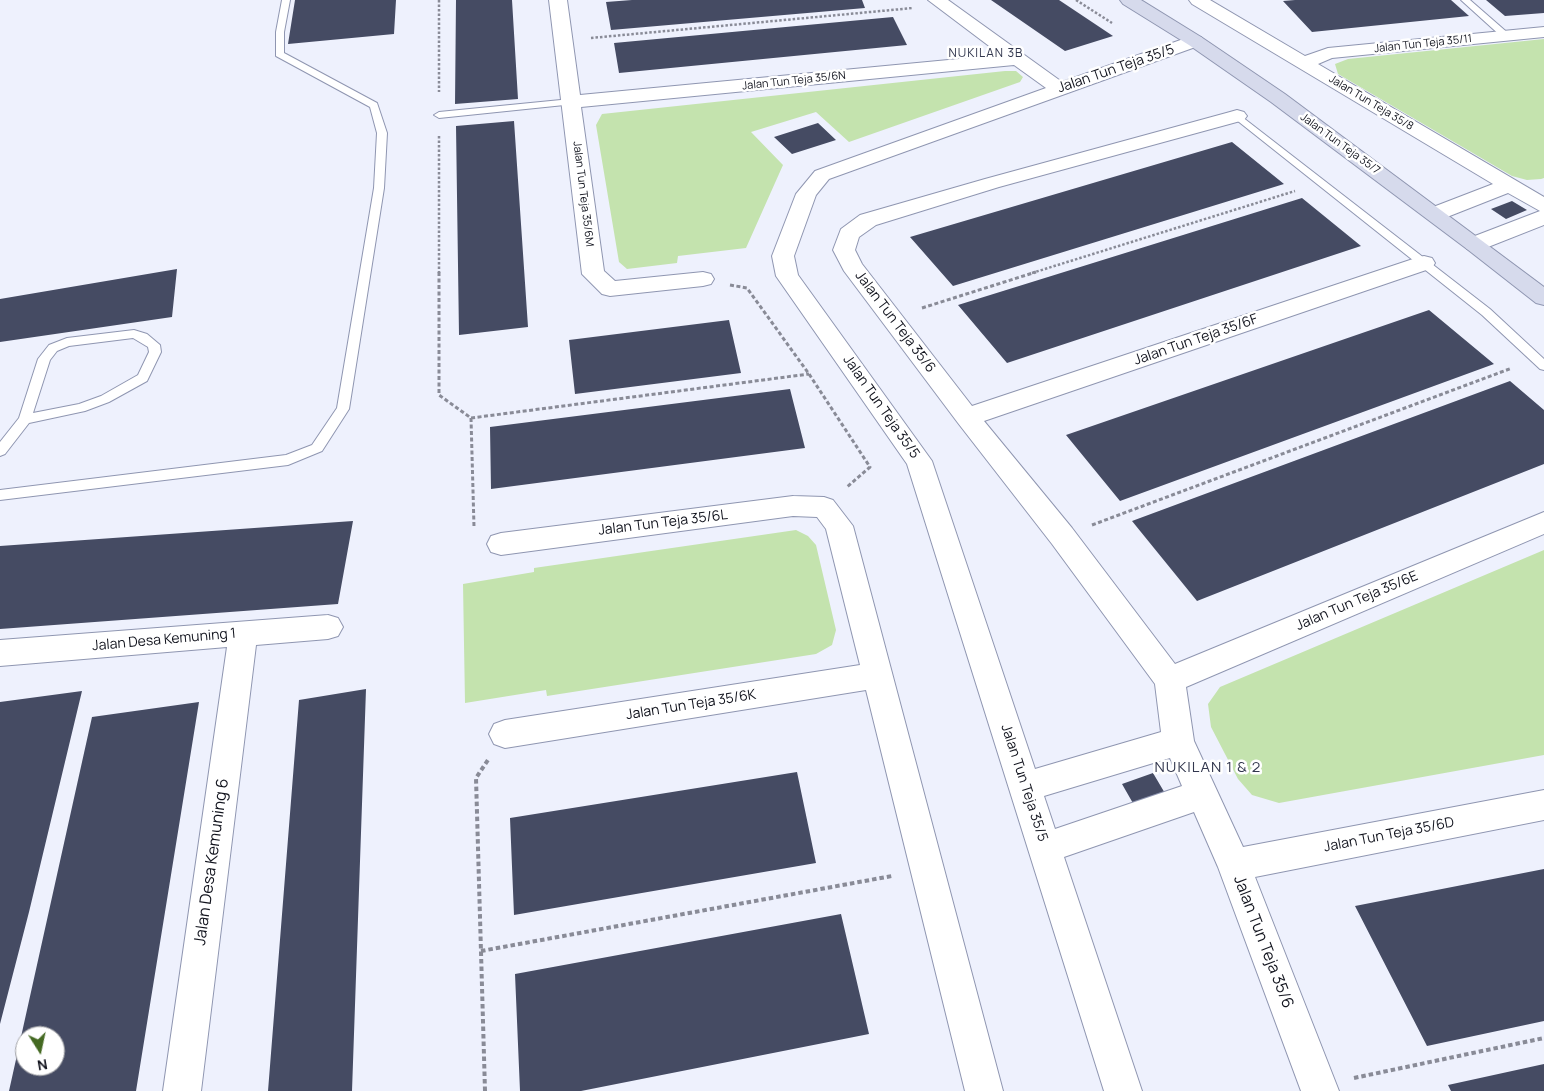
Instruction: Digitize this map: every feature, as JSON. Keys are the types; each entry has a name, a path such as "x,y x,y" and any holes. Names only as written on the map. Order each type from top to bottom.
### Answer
{"street":[{"name":"Jalan Tun Teja 35/6M","path":"558,0 593,274 610,289 703,279"},
{"name":"Jalan Tun Teja 35/7","path":"1129,0 1195,41 1278,98 1475,244 1544,298"},
{"name":"Jalan Tun Teja 35/8","path":"1198,0 1510,185 1540,198"},
{"path":"940,2 1059,89"},
{"name":"Jalan Tun Teja 35/11","path":"1305,63 1328,53 1544,32"},
{"name":"Jalan Tun Teja 35/5","path":"1123,1091 919,461 787,276 783,256 806,194 822,175 1195,41"},
{"name":"Jalan Tun Teja 35/6N","path":"571,102 1018,59"},
{"name":"Jalan Tun Teja 35/6","path":"1237,116 992,183 868,220 849,234 844,250 852,266 967,417 1062,536 1170,680 1178,741 1234,864 1319,1088"},
{"path":"1435,214 1510,185"},
{"path":"1475,244 1544,217"},
{"name":"Jalan Tun Teja 35/6F","path":"967,417 1424,263"},
{"name":"Jalan Tun Teja 35/6L","path":"501,544 793,506 824,507"},
{"path":"824,507 839,526 984,1091"},
{"name":"Jalan Tun Teja 35/6E","path":"1170,680 1544,522"},
{"name":"Jalan Desa Kemuning 1","path":"0,653 328,627"},
{"name":"Jalan Desa Kemuning 6","path":"182,1091 243,634"},
{"name":"Jalan Tun Teja 35/6K","path":"505,734 877,675"},
{"path":"1025,787 1178,741"},
{"path":"1045,848 1201,795"},
{"name":"Jalan Tun Teja 35/6D","path":"1234,864 1544,805"}],"lane":[{"path":"0,495 288,460 317,448 343,409 379,188 382,133 374,105 279,54 280,32 286,0"},
{"path":"1465,0 1506,36"},
{"path":"439,115 571,102"},
{"path":"1237,116 1486,312 1540,363"},
{"path":"0,451 25,419 44,359 53,348 67,342 134,334 143,336 154,345 156,352 143,378 105,399 81,408 25,419"}],"path":[{"path":"439,0 439,395 471,418 809,374"},
{"path":"1076,0 1114,24"},
{"path":"563,40 940,2"},
{"path":"892,318 1322,182"},
{"path":"703,279 747,288 809,374 870,467 824,507"},
{"path":"1062,536 1540,363"},
{"path":"471,418 474,532 501,544"},
{"path":"485,1091 476,778 505,734"},
{"path":"481,951 927,870"},
{"path":"1319,1088 1544,1038"}],"green space":[{"path":"1544,39 1544,178 1541,179 1527,180 1512,176 1338,74 1335,64 1348,59"},
{"path":"1016,71 1023,77 1020,82 849,142 816,112 751,132 783,165 746,248 678,256 677,263 627,269 619,262 596,125 602,114"},
{"path":"796,530 808,536 816,545 836,630 832,645 816,654 547,696 546,690 465,703 463,584 534,572 534,568"},
{"path":"1544,550 1544,755 1279,803 1252,795 1238,779 1211,727 1208,704 1220,687"}],"building":[{"path":"295,0 396,0 394,34 288,44"},
{"path":"456,0 512,0 518,99 455,104"},
{"path":"632,0 862,0 865,8 611,30 606,2"},
{"path":"991,0 1059,0 1113,36 1065,51"},
{"path":"1451,0 1469,16 1312,32 1283,1"},
{"path":"1486,0 1544,0 1544,13 1505,16"},
{"path":"893,17 907,45 619,73 614,43"},
{"path":"514,121 528,327 459,335 456,126"},
{"path":"818,123 836,140 792,154 774,137"},
{"path":"1232,142 1284,184 953,286 910,237"},
{"path":"1302,198 1361,246 1007,363 958,305"},
{"path":"1512,201 1527,210 1506,219 1491,209"},
{"path":"177,269 172,317 0,342 0,299"},
{"path":"1429,310 1494,364 1120,501 1066,435"},
{"path":"729,320 741,373 575,394 569,340"},
{"path":"1510,381 1544,410 1544,464 1197,601 1132,521"},
{"path":"790,389 805,448 491,489 490,427"},
{"path":"353,521 338,604 0,629 0,546"},
{"path":"366,689 352,1091 268,1091 299,700"},
{"path":"82,691 29,912 0,1024 0,702"},
{"path":"199,702 136,1091 9,1091 15,1064 15,1076 65,1076 65,1026 23,1026 92,717"},
{"path":"797,772 816,863 514,915 510,818"},
{"path":"1153,773 1166,795 1134,805 1122,784"},
{"path":"1544,869 1544,1021 1427,1046 1355,906"},
{"path":"841,914 869,1034 581,1091 520,1091 515,974"},
{"path":"1544,1064 1544,1091 1451,1091 1448,1085"}],"district":[{"name":"NUKILAN 3B","path":"986,54"},
{"name":"NUKILAN 1 & 2","path":"1208,768"}]}
